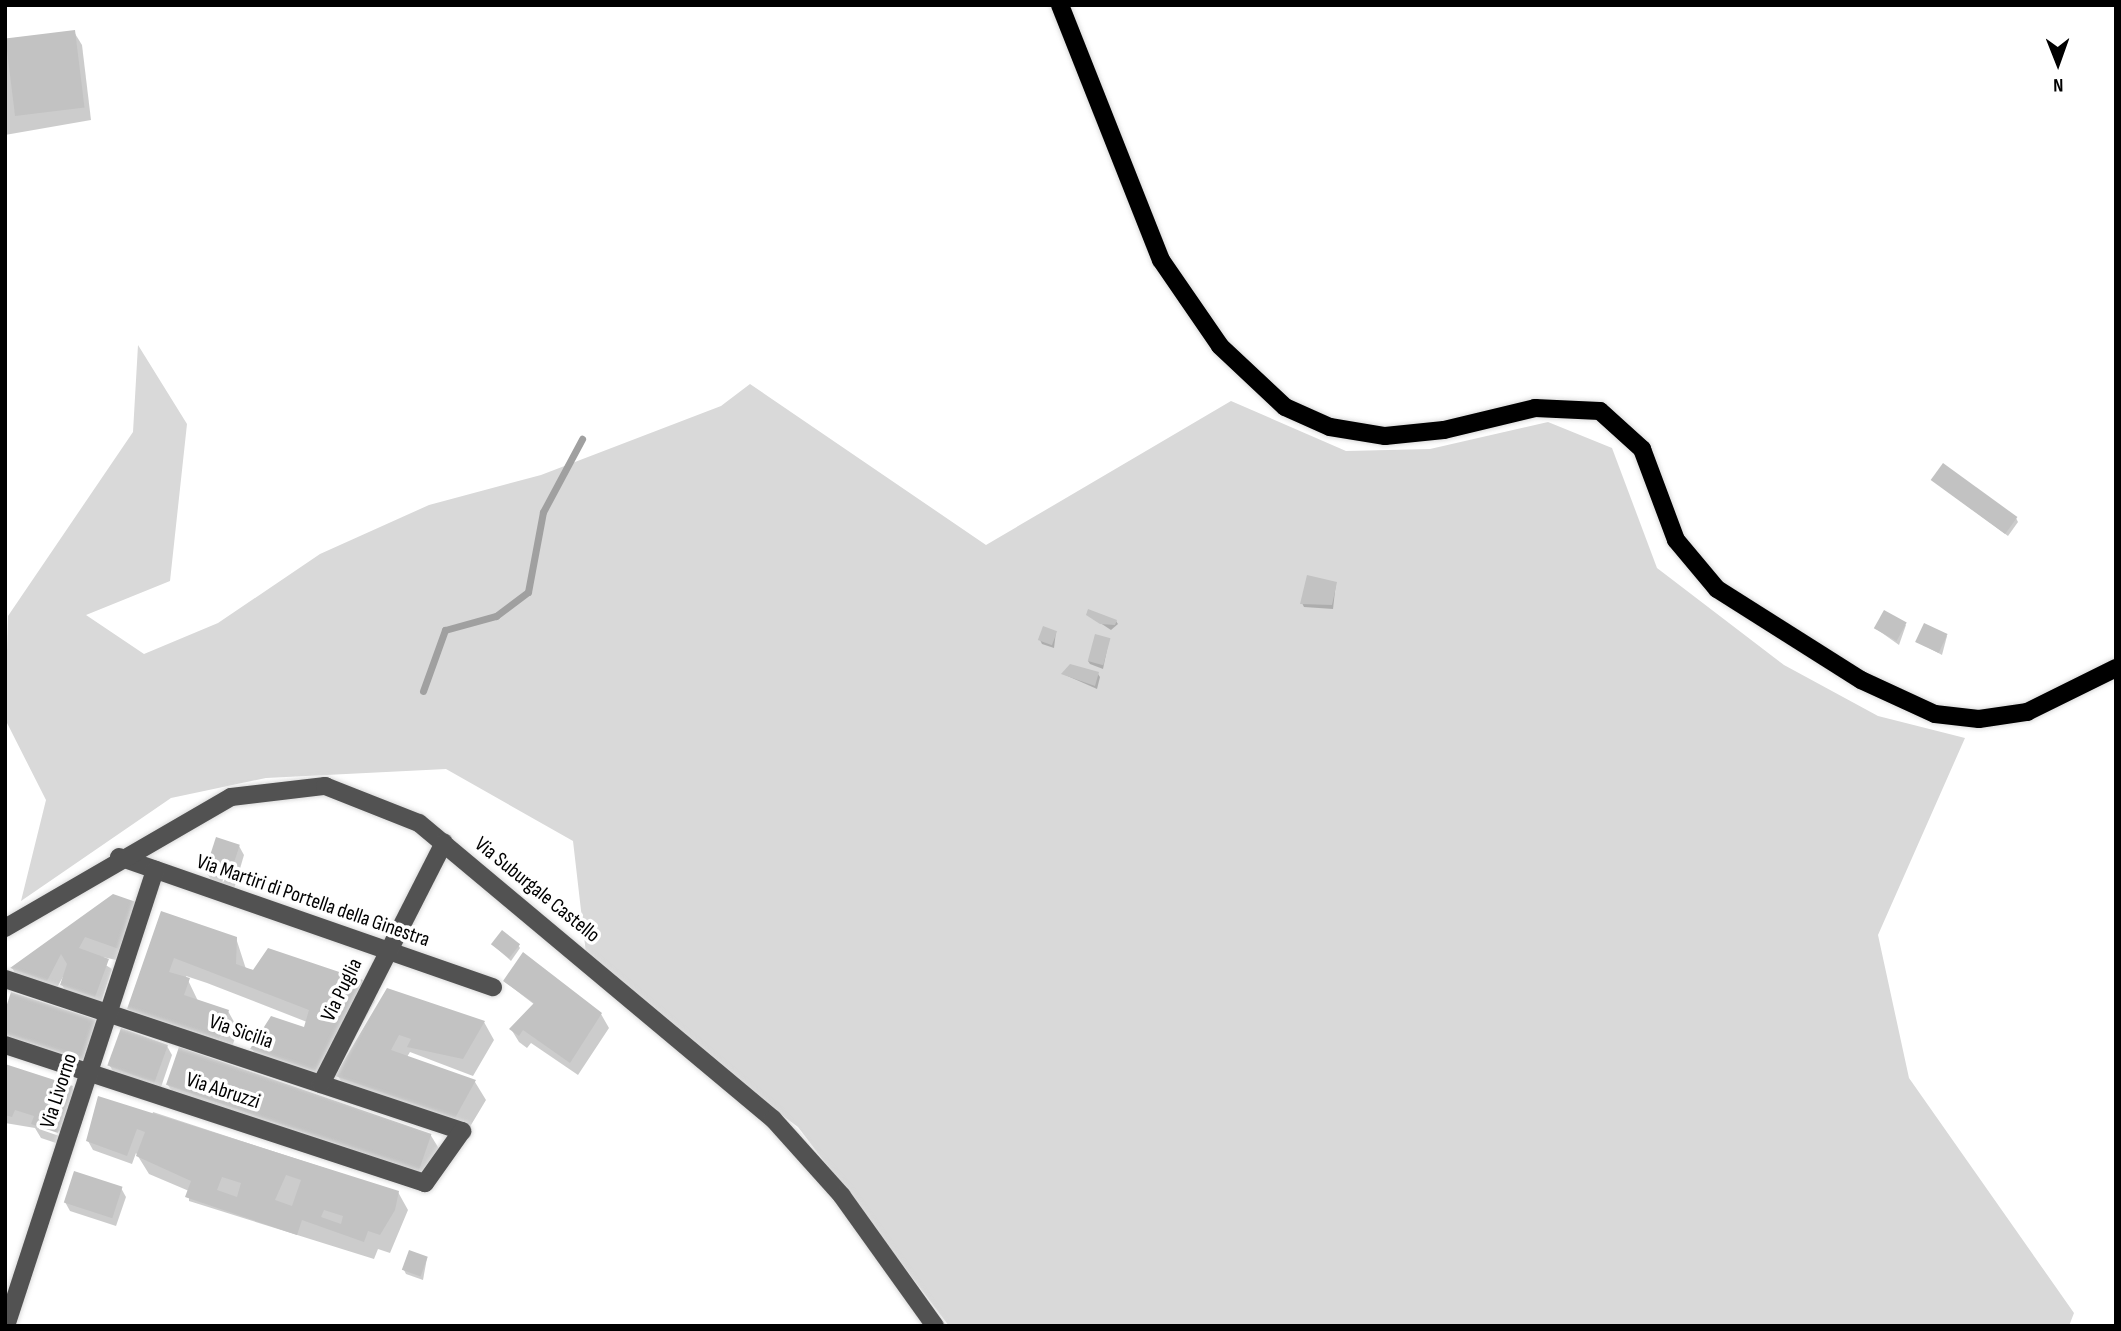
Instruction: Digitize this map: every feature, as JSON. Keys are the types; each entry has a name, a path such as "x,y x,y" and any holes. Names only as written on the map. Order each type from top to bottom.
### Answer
{"main road":[{"path":"1060,5 1161,260 1220,346 1285,407 1330,427 1385,436 1444,430 1535,408 1600,411 1642,449 1676,540 1717,589 1861,680 1935,713 1979,719 2028,712 2116,668"}],"street":[{"name":"Via Suburgale Castello","path":"5,928 119,857 231,797 273,788 325,786 419,823 773,1119 842,1196 935,1326"},
{"name":"Via Puglia","path":"321,1084 387,950 444,843"},
{"name":"Via Martiri di Portella della Ginestra","path":"119,857 493,988"},
{"name":"Via Livorno","path":"6,1326 155,870"},
{"name":"Via Sicilia","path":"5,979 109,1011 462,1131"},
{"name":"Via Abruzzi","path":"5,1045 425,1183 462,1131"}],"shaded area":[{"path":"138,345 187,424 170,581 86,615 144,654 218,623 320,554 429,505 541,475 721,406 750,384 986,545 1231,401 1346,451 1430,449 1548,422 1612,448 1657,568 1784,665 1878,716 1965,738 1878,935 1909,1078 2074,1313 2069,1326 949,1326 798,1127 588,971 573,841 446,769 266,778 171,798 21,901 46,800 5,719 8,616 133,432"}],"building":[{"path":"75,30 85,107 15,116 6,39"},
{"path":"1943,463 2017,517 2005,534 1931,480"},
{"path":"1307,575 1337,582 1332,605 1300,604"},
{"path":"1088,609 1117,620 1115,625 1100,624 1086,615"},
{"path":"1884,610 1907,623 1897,641 1874,628"},
{"path":"1924,623 1948,634 1939,653 1915,642"},
{"path":"1043,626 1057,631 1052,645 1038,640"},
{"path":"1095,634 1110,638 1103,665 1088,661"},
{"path":"1070,664 1099,672 1095,686 1061,674"},
{"path":"216,837 240,845 228,881 204,873"},
{"path":"113,894 136,902 119,949 85,937 79,948 109,959 95,997 60,985 67,964 61,954 47,981 10,968"},
{"path":"161,911 237,937 236,964 253,970 268,948 366,981 315,1071 250,1049 271,1016 304,1027 309,1010 174,958 169,972 190,978 184,995 229,1010 219,1039 127,1009"},
{"path":"502,930 520,944 509,958 491,944"},
{"path":"523,952 602,1013 570,1063 523,1030 519,1036 509,1029 534,1003 503,981"},
{"path":"387,988 485,1021 463,1059 407,1047 411,1039 399,1035 391,1050 476,1080 455,1118 335,1076"},
{"path":"11,992 96,1020 83,1059 5,1034 5,1010"},
{"path":"121,1028 168,1045 154,1083 107,1066"},
{"path":"179,1047 431,1134 418,1172 166,1085"},
{"path":"5,1064 73,1086 58,1133 31,1124 34,1116 15,1110 12,1117 5,1115"},
{"path":"98,1096 399,1191 395,1210 380,1235 368,1231 364,1242 302,1220 297,1235 185,1197 191,1181 136,1156 145,1132 137,1129 127,1156 86,1141","holes":["286,1175 301,1180 292,1206 275,1200","222,1177 241,1183 237,1197 217,1190","324,1210 343,1216 341,1224 321,1217"]},
{"path":"74,1171 123,1187 112,1218 64,1202"},
{"path":"409,1250 428,1257 421,1277 402,1270"}],"waterway":[{"path":"423,691 445,630 496,616 528,592 543,512 582,439"}]}
